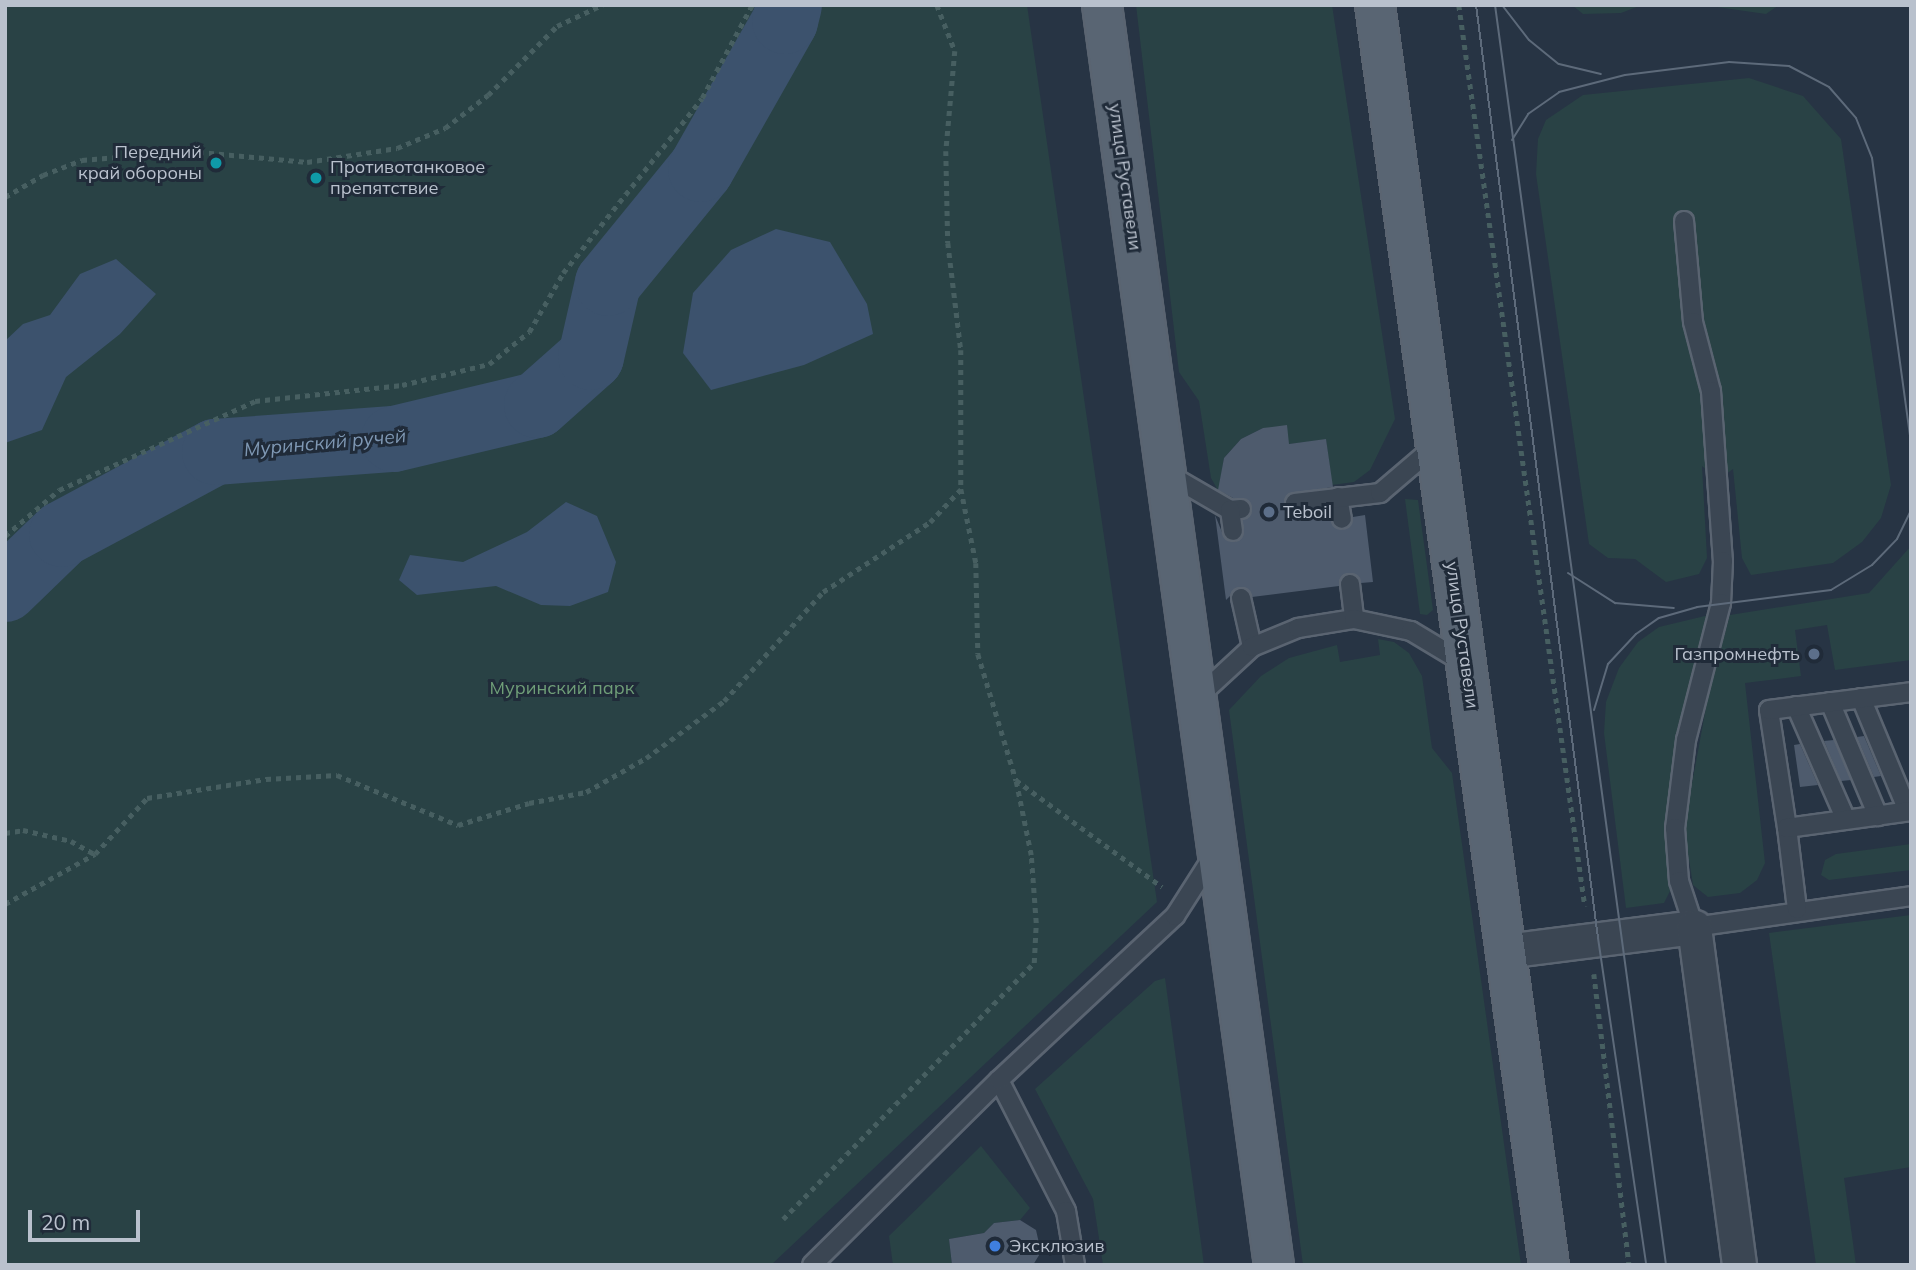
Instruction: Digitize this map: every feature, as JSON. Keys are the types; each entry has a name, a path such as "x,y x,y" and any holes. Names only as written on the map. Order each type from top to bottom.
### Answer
{"main road":[{"name":"улица Руставели","path":"1102,5 1274,1265"},
{"name":"улица Руставели","path":"1375,5 1549,1265"}],"street":[{"path":"1505,951 1694,927 1739,1265"}],"lane":[{"path":"1684,221 1693,322 1711,391 1723,561 1721,603 1686,740 1675,828 1679,881 1694,927 1797,909 1911,896"},
{"path":"1295,503 1380,493 1436,445"},
{"path":"1165,472 1236,509 1233,531"},
{"path":"1338,497 1342,519"},
{"path":"1350,584 1354,619"},
{"path":"1241,598 1252,646"},
{"path":"1197,698 1252,646 1298,628 1354,619 1411,631 1466,664"},
{"path":"1797,909 1769,710 1911,692"},
{"path":"1787,828 1909,811 1861,698"},
{"path":"1830,702 1878,816"},
{"path":"1796,706 1846,820"},
{"path":"812,1265 999,1080 1175,916 1218,849"},
{"path":"999,1080 1066,1212 1075,1265"}],"path":[{"path":"5,197 43,175 82,160 189,151 307,162 397,148 445,128 488,95 557,26 602,5"},
{"path":"5,536 59,490 255,401 402,385 489,364 529,332 563,273 702,99 752,5"},
{"path":"783,1219 1034,963 1037,923 1031,855 1016,780 978,654 976,562 961,489 961,349 948,243 946,151 955,51 937,5"},
{"path":"1459,5 1590,939 1629,1265"},
{"path":"5,904 95,854 147,798 266,779 337,775 458,825 528,803 586,792 646,758 724,701 765,651 823,592 930,522 961,489"},
{"path":"1016,780 1172,895"},
{"path":"5,833 23,830 47,835 95,854"}],"green space":[{"name":"Муринский парк","path":"5,5 1027,5 1157,902 771,1265 5,1265"},
{"path":"1136,5 1332,5 1395,419 1370,470 1354,482 1332,485 1326,440 1289,444 1263,428 1241,439 1224,458 1220,482 1225,481 1228,498 1220,494 1211,478 1199,401 1179,372"},
{"path":"1572,5 1642,5 1621,13 1583,14"},
{"path":"1703,5 1779,5 1766,14"},
{"path":"1749,78 1803,96 1841,139 1891,485 1881,518 1862,542 1833,563 1751,575 1742,558 1733,469 1718,480 1702,466 1707,558 1699,574 1666,582 1635,559 1608,558 1589,544 1536,174 1538,139 1546,120 1583,95"},
{"path":"1405,499 1418,500 1433,610 1427,615 1420,614"},
{"path":"1911,546 1911,660 1835,670 1827,625 1795,630 1801,676 1745,683 1765,863 1757,880 1740,893 1708,897 1693,885 1684,827 1710,686 1730,615 1869,593"},
{"path":"1709,615 1677,741 1664,825 1673,885 1664,903 1626,908 1604,733 1606,702 1619,668 1638,642 1659,627"},
{"path":"1378,639 1394,642 1409,653 1422,676 1432,748 1452,773 1521,1265 1303,1265 1229,710 1261,676 1289,658 1337,645 1340,662 1380,655"},
{"path":"1911,844 1911,870 1829,880 1821,875 1825,860 1836,854"},
{"path":"1911,915 1911,1167 1844,1178 1856,1265 1816,1265 1769,933"},
{"path":"1165,978 1204,1265 1103,1265 1093,1199 1035,1089 1155,981"},
{"path":"981,1146 1030,1208 1020,1220 994,1223 984,1233 949,1239 952,1265 893,1265 889,1236"}],"water":[{"path":"776,229 830,242 867,304 873,334 804,365 711,390 683,353 693,293 731,250"},
{"path":"116,259 156,294 120,334 66,377 42,430 5,443 5,341 23,324 50,315 80,274"},
{"path":"566,502 597,516 616,562 608,592 570,606 541,605 496,586 417,595 399,580 410,555 463,562 527,532"}],"building":[{"name":"Teboil","path":"1287,425 1289,444 1326,439 1333,487 1289,494 1286,509 1296,514 1329,510 1333,526 1343,530 1353,517 1365,515 1373,582 1361,583 1348,573 1339,586 1252,597 1239,587 1226,600 1215,515 1224,537 1235,542 1243,536 1243,520 1252,509 1246,499 1233,498 1218,490 1224,458 1241,439 1263,428"},
{"path":"1864,736 1881,776 1874,777 1857,737"},
{"path":"1834,740 1851,780 1841,781 1824,741"},
{"path":"1800,744 1818,785 1800,787 1794,745"},
{"name":"Эксклюзив","path":"1020,1220 1036,1230 1041,1252 1033,1265 952,1265 949,1239 984,1233 994,1223"}],"waterway":[{"name":"Муринский ручей","path":"5,589 62,534 215,452 394,439 537,405 591,357 608,283 701,169 785,21 789,5"}],"tram line":[{"path":"1476,5 1598,938 1646,1265"},
{"path":"1495,5 1666,1265"},
{"path":"1502,5 1529,40 1559,64 1601,74"},
{"path":"1512,140 1528,114 1559,92 1625,75 1729,62 1789,66 1829,87 1856,118 1872,158 1911,442"},
{"path":"1594,710 1608,664 1636,634 1659,618 1697,607 1831,590 1872,565 1897,539 1911,510"},
{"path":"1568,573 1615,603 1674,608"}],"place":[{"name":"Передний край обороны","path":"216,163"},
{"name":"Противотанковое препятствие","path":"316,178"},
{"name":"Teboil","path":"1269,512"},
{"name":"Газпромнефть","path":"1814,654"},
{"name":"Эксклюзив","path":"995,1246"}]}
